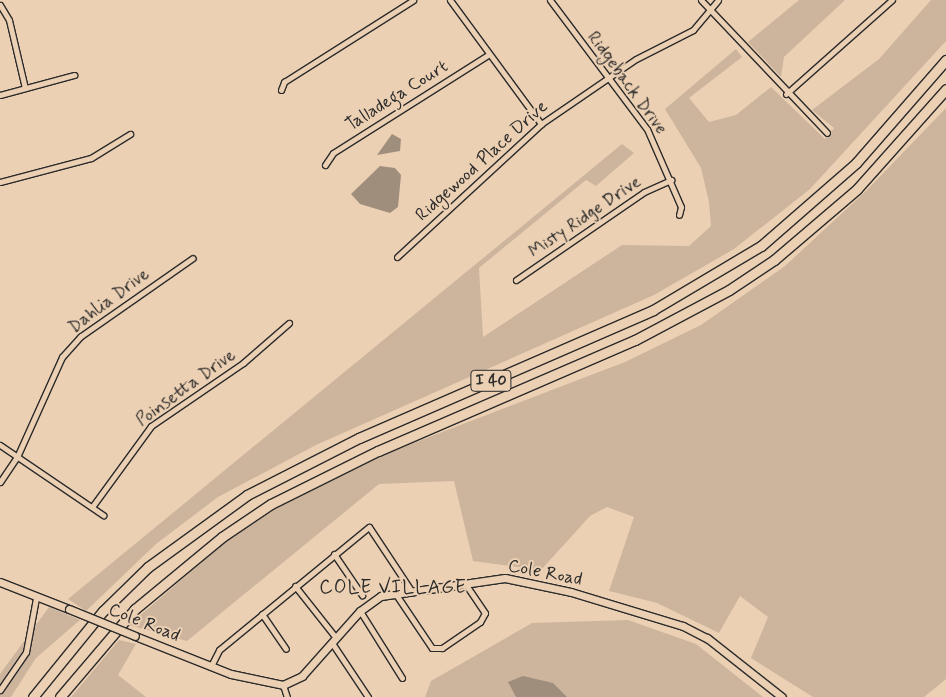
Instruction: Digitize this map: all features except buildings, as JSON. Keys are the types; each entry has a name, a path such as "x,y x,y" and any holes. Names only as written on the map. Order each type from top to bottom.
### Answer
{"highway":[{"name":"I 40","path":"33,697 103,611 148,567 247,495 359,438 653,310 760,246 856,163 946,60"},
{"name":"I 40","path":"60,697 135,609 222,537 271,504 378,451 635,340 729,290 774,260 857,189 946,89"}],"street":[{"path":"281,90 284,82 413,0"},
{"path":"450,0 488,55 541,124"},
{"name":"Ridgeback Drive","path":"550,0 647,129 671,180 681,207 679,215"},
{"path":"701,0 712,8 786,94 827,133"},
{"name":"Ridgewood Place Drive","path":"398,257 541,124 608,78 688,33 718,0"},
{"path":"786,94 892,0"},
{"path":"0,5 9,20 25,88"},
{"name":"Talladega Court","path":"325,165 333,153 488,55"},
{"path":"0,95 74,75"},
{"path":"0,182 91,158 130,134"},
{"name":"Misty Ridge Drive","path":"516,280 644,192 671,180"},
{"name":"Dahlia Drive","path":"0,482 17,457 62,357 81,336 193,258"},
{"name":"Poinsetta Drive","path":"92,507 151,426 243,362 289,323"},
{"path":"0,444 103,515"},
{"path":"211,666 220,650 295,586 369,527 410,589"},
{"path":"334,554 362,595"},
{"name":"Cole Road","path":"0,582 36,598 70,609 211,666 283,685 302,676 360,611 381,596 410,589 518,580 683,626 707,638 782,697"},
{"path":"395,593 432,648 442,648 480,622 484,613 465,584"},
{"path":"295,586 334,639 368,697"},
{"path":"0,690 26,652 36,598"},
{"path":"360,611 402,678"},
{"path":"262,614 286,649"},
{"path":"283,685 287,697"}],"shaded area":[{"path":"799,0 845,0 784,57 781,77 748,42"},
{"path":"931,0 946,0 946,41 810,189 734,249 654,295 316,445 218,497 156,544 86,611 68,599 622,144 634,153 596,186 586,180 479,268 483,337 622,245 689,246 711,226 709,202 701,168 665,109 736,49 742,57 689,98 709,122 736,115 771,87 825,139 834,128 812,110 879,59"},
{"path":"946,108 946,679 924,697 813,697 751,658 768,617 740,596 719,633 657,603 609,591 634,517 607,507 590,516 541,570 473,561 454,481 379,484 187,641 129,625 223,544 282,505 390,452 625,362 701,325 785,266 866,191"},
{"path":"392,134 401,139 400,151 377,155"},
{"path":"380,166 395,168 401,175 398,207 390,213 360,204 351,194"},
{"path":"49,607 80,620 36,658 11,697 0,697 0,674"},
{"path":"628,620 696,644 763,697 425,697 431,681 532,623"},
{"path":"119,640 136,644 118,675 146,697 71,697"},
{"path":"523,676 553,683 567,697 516,697 508,682"}],"district":[{"name":"COLE VILLAGE","path":"393,588"}]}
